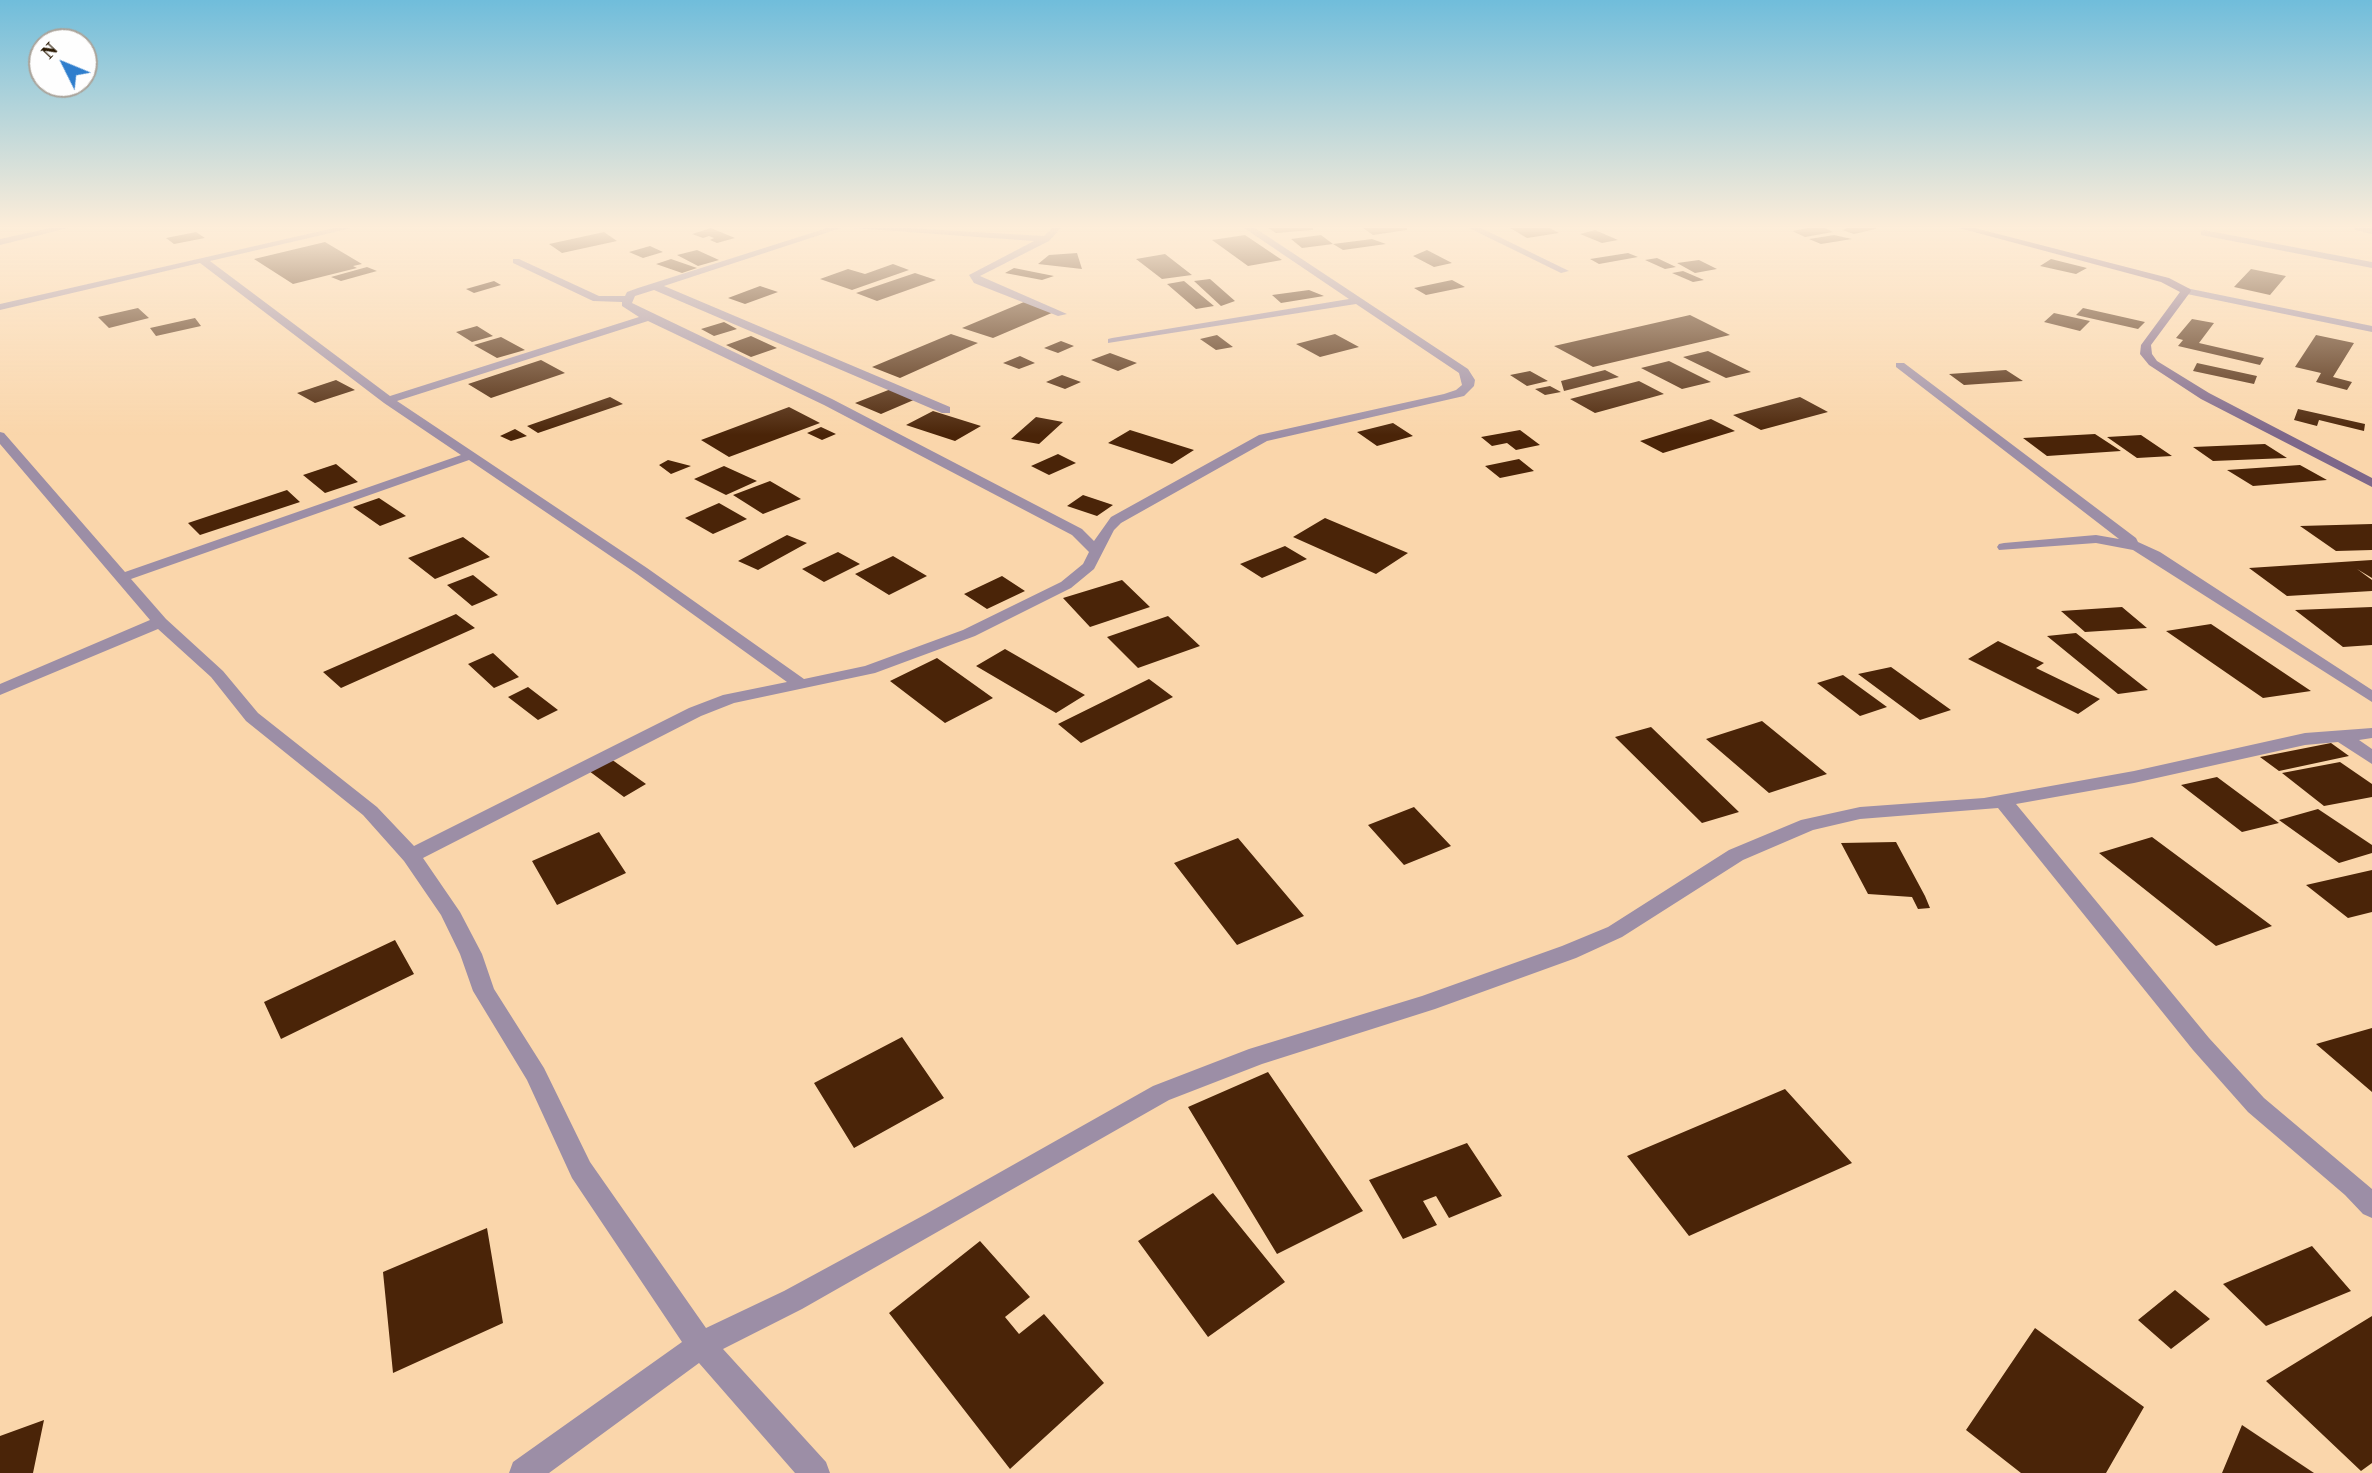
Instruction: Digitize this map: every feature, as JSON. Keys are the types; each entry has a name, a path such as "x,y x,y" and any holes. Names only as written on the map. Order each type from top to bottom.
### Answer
{"street":[{"path":"0,307 44,297"},
{"path":"251,297 388,400 642,571 802,685"},
{"path":"592,297 626,299 628,297"},
{"path":"679,297 946,410"},
{"path":"1018,297 1062,314"},
{"path":"411,856 695,712 729,699 869,670 969,633 1080,576 1089,566 1108,528 1139,505 1263,438 1446,397 1460,393 1468,386 1469,380 1464,371 1350,297"},
{"path":"2182,297 2146,345 2146,355 2153,363 2205,396 2372,483"},
{"path":"2214,297 2372,329"},
{"path":"626,299 630,308 828,402 1077,532 1096,551"},
{"path":"1112,341 1356,301"},
{"path":"388,400 649,317"},
{"path":"1900,365 2137,546 2155,555 2372,697"},
{"path":"0,436 160,622 218,674 252,717 370,811 411,856 450,912 471,954 484,991 536,1075 581,1170 701,1345 815,1473"},
{"path":"121,578 469,456"},
{"path":"1077,532 1108,528"},
{"path":"2004,547 2096,539 2137,546"},
{"path":"0,690 160,622"},
{"path":"524,1473 701,1345 876,1255 1161,1093 1257,1056 1427,1003 1569,952 1615,932 1736,855 1808,825 1860,813 2003,801 2134,777 2305,739 2372,733"},
{"path":"2342,735 2372,758"},
{"path":"2003,801 2201,1044 2256,1105 2354,1187 2372,1206"}],"building":[{"path":"731,297 765,297 745,304 728,298"},
{"path":"866,297 889,297 877,301"},
{"path":"1182,297 1203,297 1214,306 1196,309"},
{"path":"1211,297 1230,297 1235,301 1221,306"},
{"path":"1274,297 1319,297 1281,303"},
{"path":"1024,302 1054,312 993,338 962,328"},
{"path":"138,308 149,318 109,328 98,317"},
{"path":"2083,308 2145,322 2138,329 2076,315"},
{"path":"2054,313 2090,321 2080,331 2044,322"},
{"path":"1690,315 1730,335 1593,367 1554,346"},
{"path":"195,318 201,326 156,336 150,328"},
{"path":"2192,319 2214,323 2199,343 2264,358 2260,365 2178,346 2183,340 2176,338"},
{"path":"724,322 737,329 714,336 701,329"},
{"path":"477,326 493,336 472,342 456,332"},
{"path":"951,334 978,343 900,378 872,367"},
{"path":"1335,334 1359,347 1320,357 1296,344"},
{"path":"1217,335 1233,347 1216,350 1200,339"},
{"path":"2316,335 2354,343 2333,377 2352,382 2347,390 2316,382 2321,373 2295,367"},
{"path":"751,336 777,348 751,357 726,345"},
{"path":"501,337 525,350 497,358 474,345"},
{"path":"1061,341 1074,346 1058,353 1044,348"},
{"path":"1708,351 1751,372 1726,378 1683,357"},
{"path":"1110,353 1137,363 1118,371 1091,360"},
{"path":"1020,356 1035,363 1019,369 1003,363"},
{"path":"541,360 565,373 491,398 468,384"},
{"path":"1669,361 1711,382 1682,389 1641,368"},
{"path":"2197,363 2257,376 2254,384 2193,371"},
{"path":"1605,370 1619,377 1564,391 1561,381"},
{"path":"2006,370 2023,381 1964,385 1949,374"},
{"path":"1530,371 1548,381 1527,386 1510,375"},
{"path":"1062,375 1081,382 1065,389 1046,382"},
{"path":"336,380 355,390 315,403 297,393"},
{"path":"1639,381 1664,394 1595,413 1570,399"},
{"path":"1550,386 1561,392 1545,395 1535,389"},
{"path":"891,389 916,399 881,414 855,403"},
{"path":"610,397 623,404 538,433 527,426"},
{"path":"1800,397 1828,412 1761,430 1733,415"},
{"path":"789,407 820,423 729,457 701,440"},
{"path":"2298,409 2365,424 2364,431 2319,420 2317,426 2294,420"},
{"path":"933,411 981,426 955,441 906,425"},
{"path":"1036,417 1063,422 1039,444 1011,439"},
{"path":"1711,419 1735,431 1663,453 1640,441"},
{"path":"1393,423 1413,436 1377,446 1357,432"},
{"path":"821,427 836,434 822,440 807,433"},
{"path":"515,429 527,436 511,441 500,436"},
{"path":"1130,430 1194,450 1172,464 1108,443"},
{"path":"1520,430 1540,445 1516,450 1507,443 1492,446 1481,437"},
{"path":"2095,434 2121,451 2047,456 2023,438"},
{"path":"2141,435 2172,456 2137,458 2107,437"},
{"path":"2265,444 2287,458 2213,461 2193,447"},
{"path":"1058,454 1076,463 1049,475 1031,466"},
{"path":"1519,459 1534,471 1500,478 1485,466"},
{"path":"668,460 691,466 671,474 659,465"},
{"path":"336,464 358,482 325,493 303,475"},
{"path":"2300,465 2327,480 2253,486 2227,470"},
{"path":"724,466 757,481 726,495 694,479"},
{"path":"770,481 801,499 763,514 733,495"},
{"path":"287,490 300,502 200,535 188,523"},
{"path":"1083,495 1113,505 1097,516 1067,506"},
{"path":"379,498 406,516 380,526 353,507"},
{"path":"719,503 747,519 713,534 685,518"},
{"path":"1325,518 1408,553 1376,574 1293,537"},
{"path":"2372,524 2372,550 2336,551 2300,526"},
{"path":"787,535 807,543 758,570 738,561"},
{"path":"463,537 490,557 435,579 408,558"},
{"path":"1285,546 1307,559 1262,578 1240,564"},
{"path":"838,552 860,564 824,582 802,569"},
{"path":"893,556 927,576 889,595 855,574"},
{"path":"2372,560 2372,578 2357,569 2372,580 2372,591 2287,596 2249,568"},
{"path":"473,575 498,595 472,606 447,585"},
{"path":"1002,576 1025,591 987,609 964,594"},
{"path":"1122,580 1150,607 1090,627 1063,598"},
{"path":"2122,607 2147,628 2085,632 2061,611"},
{"path":"2372,607 2372,645 2343,647 2295,610"},
{"path":"456,614 475,628 341,688 323,672"},
{"path":"1168,616 1200,646 1138,668 1107,637"},
{"path":"2211,624 2311,691 2263,698 2166,631"},
{"path":"2076,633 2148,690 2118,694 2047,636"},
{"path":"1998,641 2044,663 2036,668 2100,699 2078,714 1968,659"},
{"path":"1005,649 1085,695 1056,713 976,666"},
{"path":"493,653 519,677 494,688 468,664"},
{"path":"937,658 993,698 945,723 890,681"},
{"path":"1891,667 1951,710 1920,720 1858,674"},
{"path":"1843,675 1887,707 1860,716 1817,683"},
{"path":"1149,679 1173,697 1081,743 1058,724"},
{"path":"528,687 558,710 538,720 508,697"},
{"path":"1762,721 1827,774 1769,793 1706,739"},
{"path":"1651,727 1739,812 1702,823 1615,737"},
{"path":"2331,743 2349,756 2279,771 2260,757"},
{"path":"611,759 646,784 624,797 589,771"},
{"path":"2340,762 2372,784 2372,797 2324,806 2282,773"},
{"path":"2217,777 2279,823 2242,832 2181,785"},
{"path":"1414,807 1451,846 1404,865 1368,825"},
{"path":"2318,809 2372,845 2372,853 2339,863 2279,820"},
{"path":"599,832 626,873 557,905 532,861"},
{"path":"2152,837 2272,926 2216,946 2099,853"},
{"path":"1238,838 1304,916 1237,945 1174,863"},
{"path":"1896,842 1930,908 1918,909 1912,897 1868,894 1841,843"},
{"path":"2372,870 2372,912 2348,918 2306,885"},
{"path":"395,940 414,974 281,1039 264,1002"},
{"path":"2372,1028 2372,1092 2316,1044"},
{"path":"902,1037 944,1098 854,1148 814,1083"},
{"path":"1268,1072 1363,1211 1277,1254 1188,1107"},
{"path":"1785,1089 1852,1163 1689,1236 1627,1156"},
{"path":"1467,1143 1502,1196 1449,1218 1436,1196 1423,1201 1437,1225 1403,1239 1369,1180"},
{"path":"1213,1193 1285,1282 1208,1337 1138,1241"},
{"path":"487,1228 503,1323 393,1373 383,1272"},
{"path":"980,1241 1030,1297 1005,1317 1019,1334 1044,1314 1104,1383 1010,1469 889,1313"},
{"path":"2312,1246 2351,1291 2266,1326 2223,1284"},
{"path":"2175,1290 2210,1319 2171,1349 2138,1320"},
{"path":"2372,1316 2372,1463 2361,1471 2266,1381"},
{"path":"2035,1328 2144,1407 2106,1473 2021,1473 1966,1430"},
{"path":"44,1420 33,1473 0,1473 0,1436"},
{"path":"2242,1425 2314,1473 2222,1473"}]}
